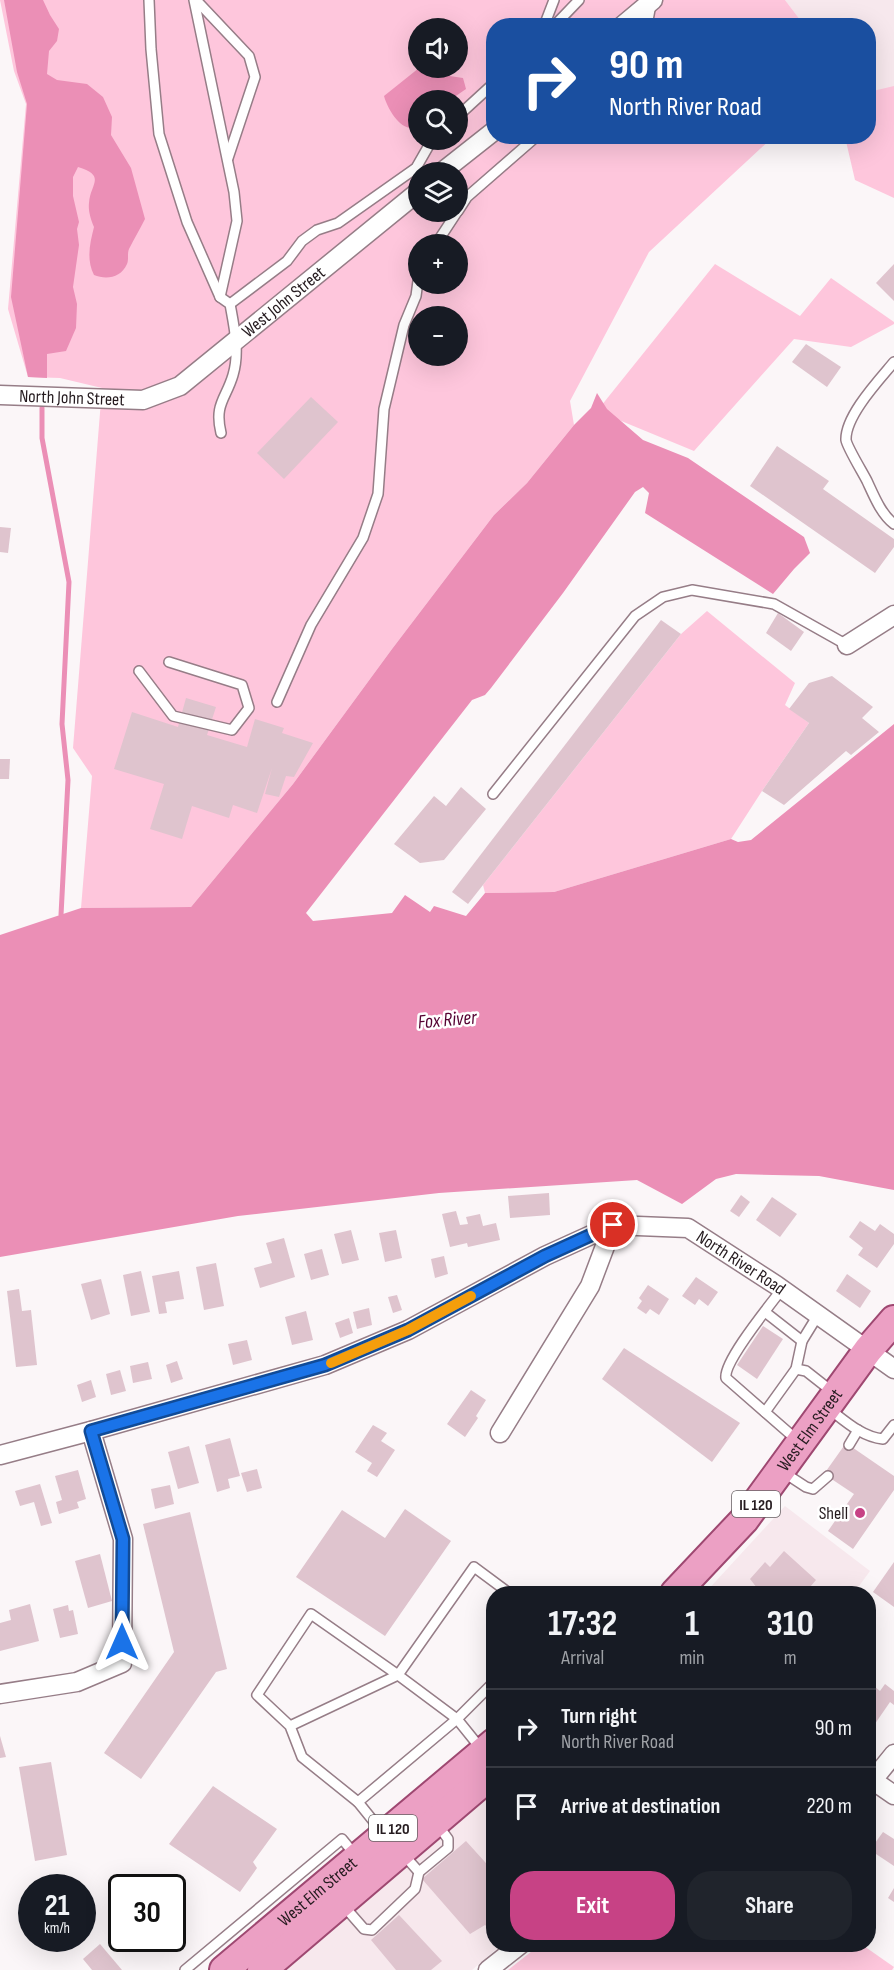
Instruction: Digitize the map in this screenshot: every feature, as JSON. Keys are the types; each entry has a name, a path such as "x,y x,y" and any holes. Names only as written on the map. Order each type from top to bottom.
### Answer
{"main road":[{"name":"West Elm Street","path":"682,1586 744,1520 868,1350 894,1320"},
{"name":"West Elm Street","path":"324,1880 392,1843 429,1813 486,1760"},
{"name":"West Elm Street","path":"224,1970 253,1930 289,1909 357,1857 392,1843"},
{"name":"West Elm Street","path":"262,1970 289,1909"}],"street":[{"path":"631,18 652,0"},
{"path":"454,162 486,136"},
{"name":"West John Street","path":"142,400 180,386 408,200"},
{"name":"North John Street","path":"0,395 142,400"},
{"path":"847,645 894,615"},
{"path":"500,1433 590,1286 613,1225"},
{"name":"North River Road","path":"0,1455 325,1365 408,1330 545,1256 613,1225 688,1228 782,1289 894,1369"},
{"path":"0,1694 77,1682 122,1663 123,1539 91,1431"},
{"path":"876,1775 894,1754"},
{"path":"876,1785 894,1795"},
{"path":"488,1970 511,1952"}],"lane":[{"path":"148,0 159,134 187,222 220,297 230,304 236,341 234,374 218,408 221,433"},
{"path":"195,0 234,192 237,222 220,297"},
{"path":"195,0 249,56 255,77 227,160"},
{"path":"547,18 554,0"},
{"path":"562,18 579,0"},
{"path":"649,18 652,0"},
{"path":"468,107 486,90"},
{"path":"468,195 528,144"},
{"path":"230,304 287,261 302,241 317,230 338,223 416,168 426,150"},
{"path":"277,702 311,625 363,538 371,516 378,494 384,409 404,325 416,294"},
{"path":"894,362 875,384 850,421 846,441 874,498 894,524"},
{"path":"494,794 635,616 663,597 692,590 774,604 847,645"},
{"path":"139,671 173,716 232,730 249,708 242,685 169,662"},
{"path":"782,1289 735,1354 725,1372 726,1378 801,1443"},
{"path":"765,1312 802,1341"},
{"path":"765,1412 796,1369 802,1341 818,1315"},
{"path":"796,1369 806,1371 858,1430 883,1439 894,1425"},
{"path":"849,1445 858,1430"},
{"path":"781,1470 806,1487 813,1489 828,1476"},
{"path":"290,1726 398,1675 474,1567 499,1586"},
{"path":"419,1872 358,1802 302,1757 290,1726 257,1695 311,1614 457,1719 486,1752"},
{"path":"358,1802 457,1719 486,1690"},
{"path":"324,1880 364,1929 372,1930 415,1889 419,1872 448,1848 448,1839 429,1813"},
{"path":"185,1970 253,1930"}],"shaded area":[{"path":"0,0 785,0 799,18 486,18 486,144 765,144 649,252 570,401 574,425 527,483 494,515 293,784 191,907 81,908 92,776 73,748 102,388 60,378 28,377 8,309 26,104 14,71"},
{"path":"785,0 894,0 894,126 876,108 876,18 799,18"},
{"path":"894,86 894,198 855,180 847,144 876,144 876,90"},
{"path":"715,264 800,316 831,278 894,324 851,347 794,339 694,451 597,411"},
{"path":"707,611 795,683 785,705 809,723 731,839 554,892 485,893 483,885 681,634"},
{"path":"785,1506 870,1571 859,1586 711,1586"},
{"path":"486,1784 486,1952 493,1952 472,1970 269,1970"},
{"path":"531,1952 872,1952 894,1967 892,1970 508,1970"}],"water":[{"path":"4,0 43,0 59,29 57,41 49,51 47,74 57,80 87,84 103,97 112,117 111,135 131,168 145,219 129,249 128,262 124,269 113,277 94,275 89,257 94,227 89,206 95,181 92,174 78,167 73,177 73,196 79,222 77,229 79,245 73,287 77,304 76,328 66,351 47,354 47,378 28,377 11,297 27,104 17,72"},
{"path":"408,77 463,78 466,89 408,90 408,127 397,119 384,96"},
{"name":"Fox River","path":"597,393 607,409 643,440 688,458 804,537 810,553 773,594 645,513 649,493 643,487 635,492 491,688 485,695 472,700 306,913 313,921 392,913 405,895 430,912 434,906 466,916 485,893 554,892 731,839 738,842 751,840 894,724 894,1190 819,1176 736,1174 716,1179 682,1204 637,1180 439,1193 238,1216 0,1257 0,935 81,908 191,907 293,784 494,515 527,483 574,425 591,408"}],"building":[{"path":"894,264 894,301 876,283"},
{"path":"806,344 841,367 827,387 792,362"},
{"path":"311,397 338,422 284,479 257,453"},
{"path":"777,446 829,481 823,489 894,539 894,547 875,573 750,486"},
{"path":"0,527 11,528 8,553 0,552"},
{"path":"778,613 804,632 791,651 766,633"},
{"path":"661,620 681,634 468,904 452,892"},
{"path":"832,676 873,707 862,718 879,732 851,755 846,751 784,805 762,791 809,723 789,709 809,683"},
{"path":"186,698 216,707 207,735 247,747 255,719 284,728 282,733 313,743 294,777 286,776 279,797 265,794 272,768 257,813 233,805 229,818 192,806 182,839 150,829 164,784 114,769 132,712 178,727"},
{"path":"0,759 10,759 9,779 0,779"},
{"path":"461,787 486,809 444,860 420,863 394,844 434,796 446,806"},
{"path":"549,1193 550,1215 510,1218 508,1196"},
{"path":"741,1195 750,1202 739,1217 730,1211"},
{"path":"772,1197 797,1214 780,1237 756,1220"},
{"path":"456,1211 460,1225 468,1224 466,1217 480,1214 483,1226 496,1223 500,1240 468,1247 467,1243 450,1247 442,1214"},
{"path":"860,1221 875,1231 880,1224 894,1234 894,1244 877,1268 858,1255 863,1248 849,1237"},
{"path":"351,1230 359,1260 342,1264 334,1234"},
{"path":"396,1230 402,1258 385,1262 379,1233"},
{"path":"284,1238 295,1277 260,1288 254,1268 272,1263 266,1243"},
{"path":"322,1249 329,1275 311,1280 304,1254"},
{"path":"444,1256 448,1274 435,1278 431,1259"},
{"path":"216,1263 224,1306 204,1310 196,1267"},
{"path":"141,1271 150,1312 131,1316 123,1275"},
{"path":"179,1271 184,1299 165,1302 167,1313 159,1314 152,1276"},
{"path":"847,1274 871,1291 860,1308 836,1291"},
{"path":"696,1277 718,1292 708,1306 699,1299 695,1305 682,1296"},
{"path":"101,1279 110,1314 91,1320 81,1284"},
{"path":"648,1285 669,1299 659,1315 650,1309 646,1314 637,1308 642,1301 639,1298"},
{"path":"19,1289 22,1311 31,1310 37,1365 16,1367 7,1291"},
{"path":"397,1295 402,1310 393,1313 388,1297"},
{"path":"369,1308 372,1325 357,1329 353,1312"},
{"path":"306,1311 313,1340 292,1345 285,1317"},
{"path":"349,1318 353,1333 340,1338 335,1323"},
{"path":"763,1326 783,1339 757,1379 737,1365"},
{"path":"247,1340 252,1360 233,1365 228,1344"},
{"path":"624,1348 740,1423 712,1462 602,1379"},
{"path":"177,1361 183,1379 171,1383 166,1365"},
{"path":"148,1362 152,1379 133,1383 130,1366"},
{"path":"120,1370 126,1391 111,1395 106,1374"},
{"path":"91,1380 96,1397 82,1402 77,1385"},
{"path":"471,1390 486,1400 476,1416 478,1418 465,1437 447,1424"},
{"path":"373,1425 387,1433 381,1441 395,1450 377,1477 367,1471 372,1463 355,1452"},
{"path":"230,1438 240,1476 228,1479 230,1488 217,1492 205,1445"},
{"name":"Shell","path":"846,1443 894,1476 894,1490 853,1549 828,1531 854,1494 824,1474"},
{"path":"189,1446 199,1483 178,1489 168,1452"},
{"path":"257,1469 262,1488 247,1492 241,1473"},
{"path":"78,1470 86,1499 77,1502 79,1508 59,1514 56,1502 62,1500 55,1476"},
{"path":"40,1484 52,1523 41,1526 34,1502 20,1506 15,1491"},
{"path":"170,1485 174,1504 155,1509 151,1489"},
{"path":"405,1509 451,1541 385,1636 296,1577 342,1510 385,1538"},
{"path":"190,1512 227,1669 216,1672 141,1779 104,1753 174,1652 143,1524"},
{"path":"784,1551 816,1580 811,1586 756,1586 750,1579 765,1562 770,1567"},
{"path":"100,1554 112,1601 88,1608 75,1561"},
{"path":"894,1562 894,1607 876,1594 876,1588"},
{"path":"30,1604 39,1641 0,1651 0,1623 11,1620 9,1610"},
{"path":"68,1605 69,1611 73,1610 78,1634 60,1638 53,1609"},
{"path":"885,1684 894,1691 894,1705 890,1702 876,1722 876,1688 880,1691"},
{"path":"0,1736 6,1757 0,1758"},
{"path":"51,1762 67,1855 35,1861 19,1767"},
{"path":"213,1786 277,1829 253,1862 257,1868 240,1892 169,1844"},
{"path":"883,1832 894,1839 894,1866 876,1854 876,1842"},
{"path":"466,1841 486,1863 486,1926 470,1934 422,1879"},
{"path":"894,1888 894,1902 888,1898"},
{"path":"399,1915 442,1961 431,1970 396,1970 371,1940"},
{"path":"100,1944 122,1970 92,1970 83,1959 91,1952 96,1952 96,1948"}],"waterway":[{"path":"42,408 42,438 69,582 62,724 68,780 61,915"}],"slow traffic":[{"path":"331,1363 408,1330 471,1296"}],"place":[{"name":"Shell","path":"860,1513"}],"route":[{"path":"122,1642 123,1539 91,1431 325,1365 408,1330 545,1256 613,1225"}]}
